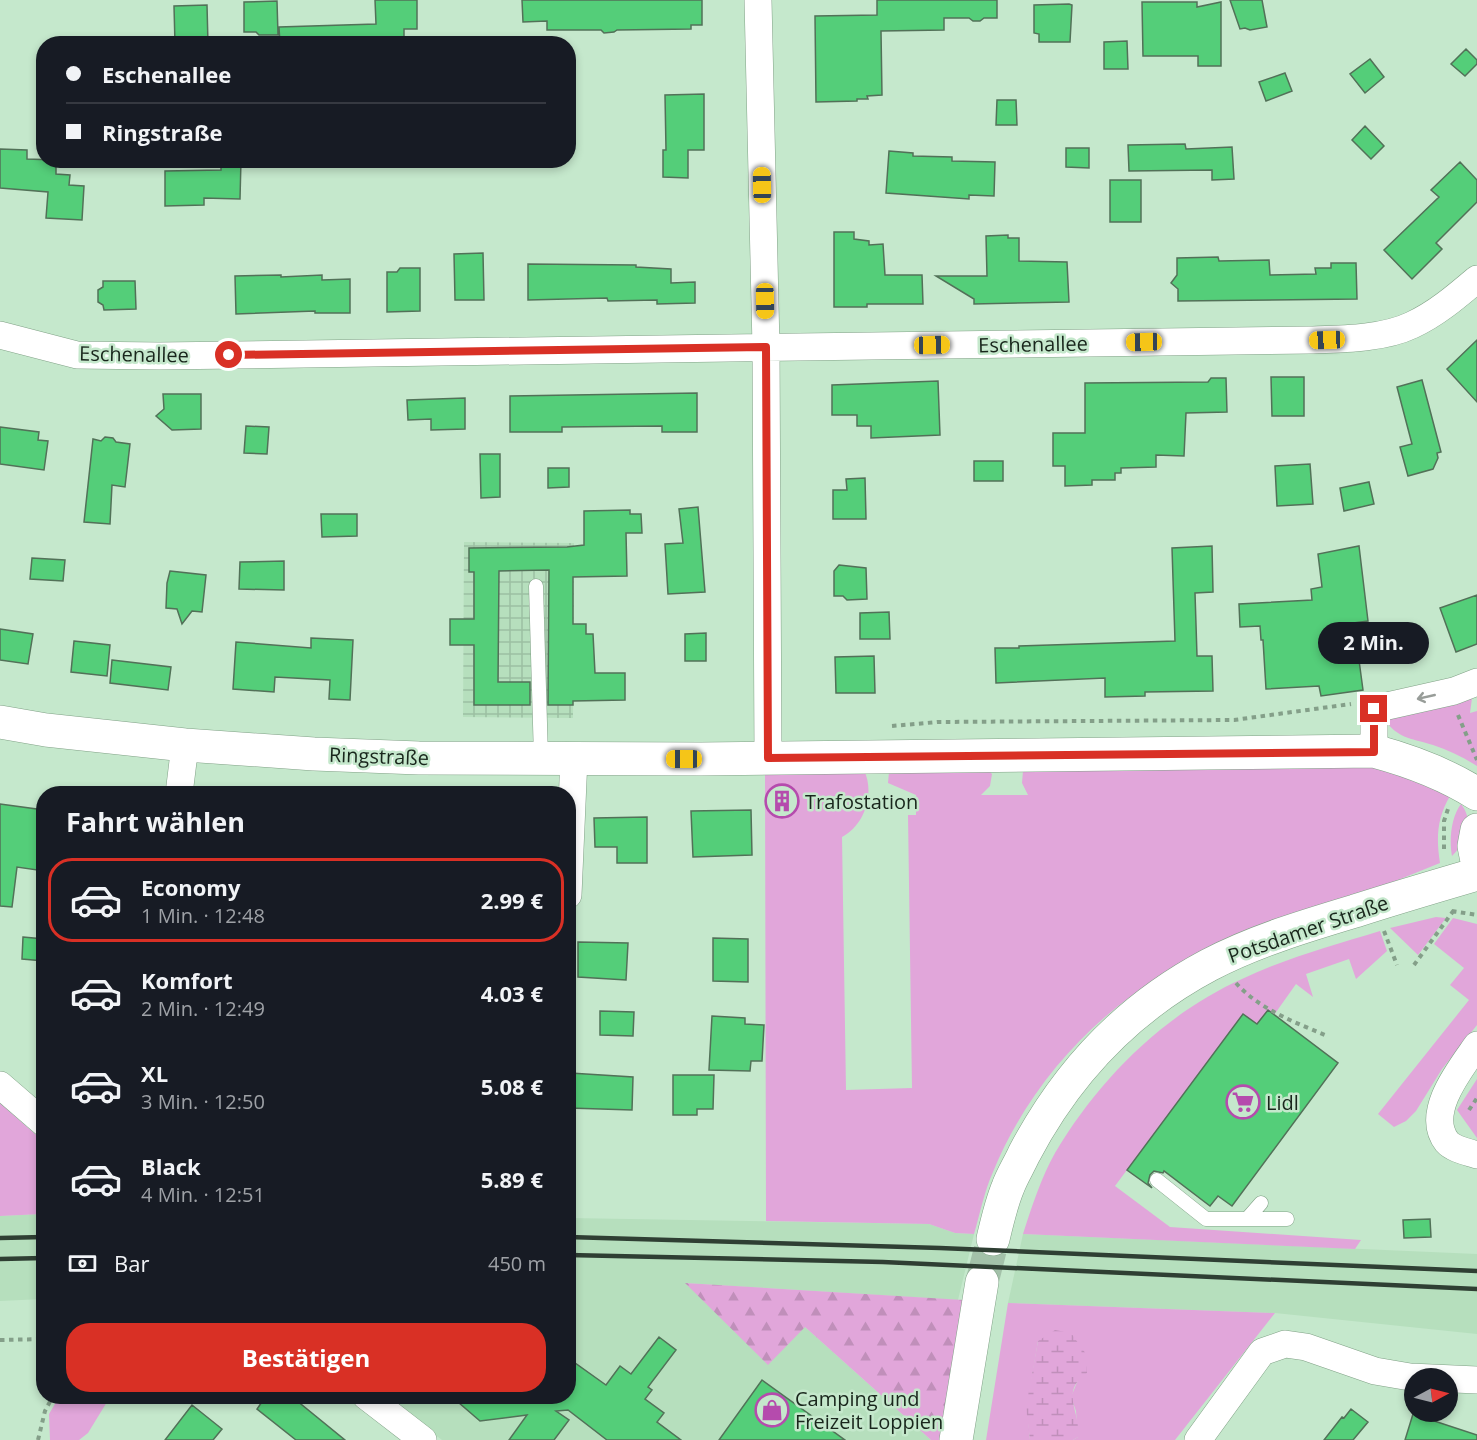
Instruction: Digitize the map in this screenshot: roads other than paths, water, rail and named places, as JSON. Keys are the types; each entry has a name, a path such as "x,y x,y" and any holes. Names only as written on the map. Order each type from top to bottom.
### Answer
{"main road":[{"name":"Ringstraße","path":"0,722 46,730 185,745 314,754 419,758 768,758 1374,752 1430,768 1477,794"},
{"path":"1477,830 1474,846 1477,861"},
{"name":"Potsdamer Straße","path":"993,1239 1008,1185 1060,1092 1092,1054 1129,1019 1172,987 1210,964 1255,944 1314,923 1477,874"},
{"path":"956,1440 982,1282"}],"street":[{"path":"758,0 766,347 768,758"},
{"name":"Eschenallee","path":"0,335 77,355 1362,338 1411,326 1446,305 1477,279"},
{"path":"1374,752 1364,706 1449,692 1477,682"},
{"path":"180,786 185,745"},
{"path":"573,786 574,758"},
{"path":"1477,1044 1449,1085 1442,1107 1441,1128 1448,1143 1477,1155"},
{"path":"0,1085 36,1116"},
{"path":"1198,1440 1262,1352 1285,1344 1306,1347 1375,1371 1410,1377 1477,1380"},
{"path":"376,1404 423,1440"}],"lane":[{"path":"536,586 541,758"},
{"path":"1157,1180 1206,1219 1287,1219"},
{"path":"1247,1219 1262,1203"}],"tunnel":[{"path":"982,1282 993,1239"}],"railway":[{"path":"0,1238 36,1237"},
{"path":"576,1237 940,1248 1477,1271"},
{"path":"576,1255 883,1262 1477,1289"},
{"path":"0,1259 36,1258"}],"place":[{"name":"Trafostation","path":"782,801"},
{"name":"Lidl","path":"1243,1102"},
{"name":"Camping und Freizeit Loppien","path":"772,1410"}]}
